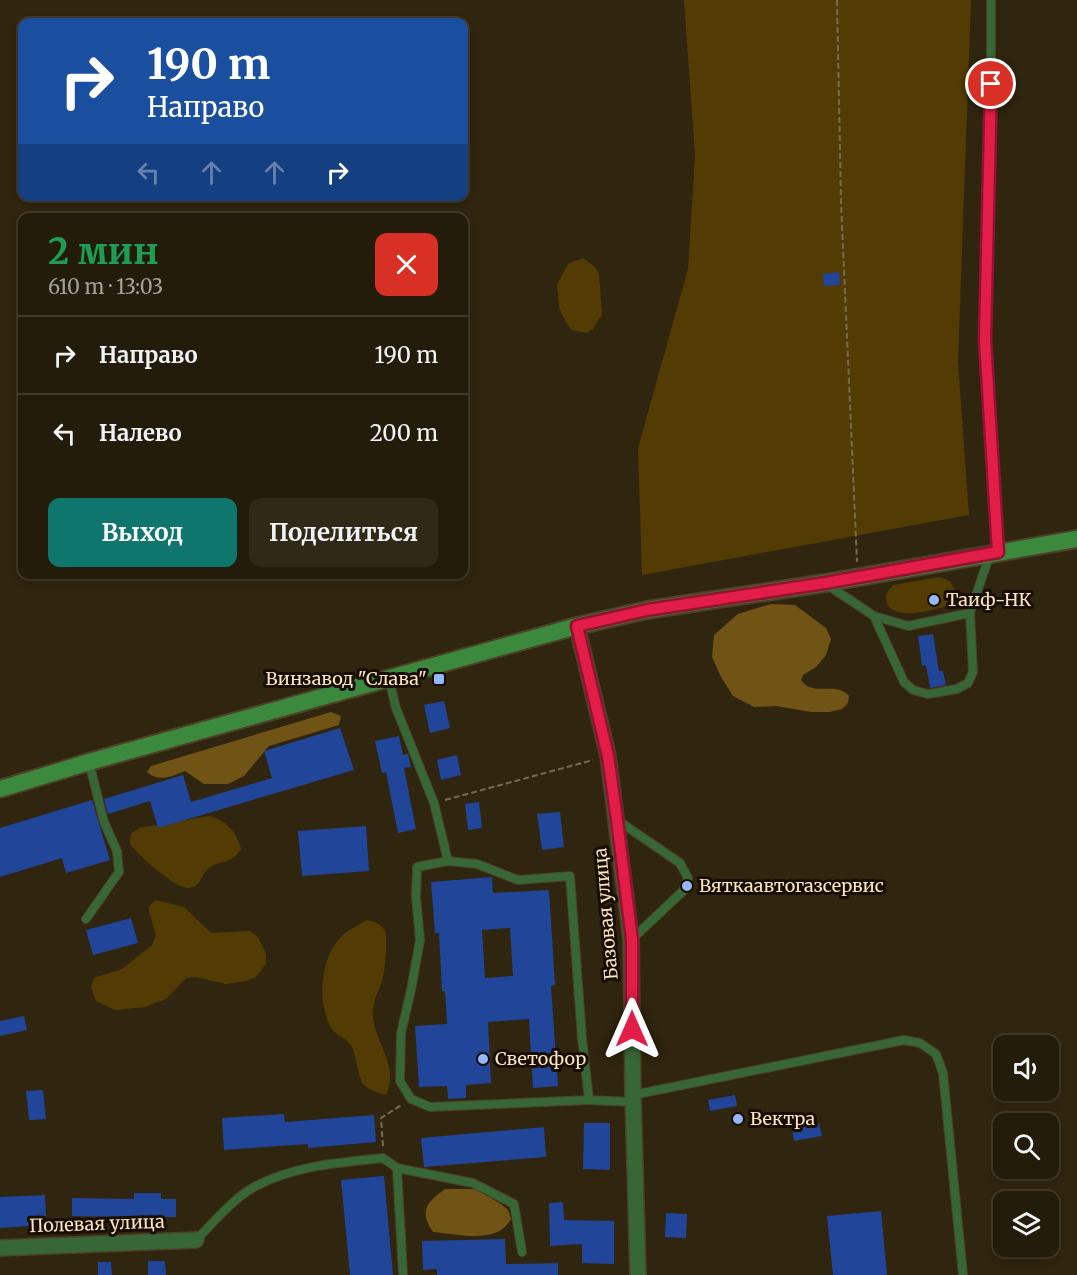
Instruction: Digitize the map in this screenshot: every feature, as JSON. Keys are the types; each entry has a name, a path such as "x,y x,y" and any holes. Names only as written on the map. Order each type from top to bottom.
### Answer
{"main road":[{"path":"0,789 577,626 647,610 825,583 1077,539"}],"street":[{"name":"Базовая улица","path":"577,626 608,756 632,940 633,1099 638,1275"},
{"name":"Полевая улица","path":"0,1248 196,1240"}],"lane":[{"path":"874,616 904,682 913,690 928,694 957,689 968,683 973,672 970,614 994,552 985,340 991,105 991,0"},
{"path":"825,583 874,616 908,626 970,614"},
{"path":"389,679 396,708 434,803 448,861"},
{"path":"86,919 119,872 117,851 104,822 89,762"},
{"path":"617,820 680,863 688,878 683,891 632,940"},
{"path":"589,1100 570,876 518,880 477,864 448,861 417,867 416,897 420,940 401,1034 400,1081 411,1099 430,1107 633,1099 904,1040 920,1042 936,1054 943,1073 963,1275"},
{"path":"196,1240 230,1205 257,1185 308,1166 383,1158 397,1167 473,1183 514,1204 522,1252"},
{"path":"397,1167 404,1274"}],"path":[{"path":"837,0 841,202 858,577"},
{"path":"434,803 608,756"},
{"path":"383,1158 381,1118 411,1099"}],"shaded area":[{"path":"684,0 971,0 958,362 969,515 642,575 638,448 688,269 695,155"},
{"path":"583,258 595,267 599,274 602,315 593,329 587,333 572,330 567,324 559,308 557,284 568,264"},
{"path":"939,577 950,581 955,591 952,602 947,606 909,613 892,609 887,603 886,594 893,585"},
{"path":"771,604 795,605 826,628 831,639 826,655 816,667 803,675 801,680 812,688 844,691 849,696 848,703 842,709 830,712 811,712 776,706 754,707 733,696 712,657 714,635 738,614"},
{"path":"331,712 341,716 339,725 269,746 244,776 228,784 204,784 185,771 161,778 147,772 151,766"},
{"path":"209,816 221,820 230,828 237,837 241,849 230,860 209,868 194,887 184,887 167,878 130,844 131,834 139,828"},
{"path":"155,900 184,907 211,933 250,931 258,937 266,954 266,964 256,977 246,981 226,984 196,977 186,978 166,999 145,1007 115,1010 96,1001 91,987 94,978 122,969 152,945 156,936 148,907"},
{"path":"366,920 379,924 386,935 384,971 373,1011 374,1026 390,1074 390,1084 386,1095 366,1087 363,1083 352,1047 332,1029 323,1005 325,969 333,947 345,934"},
{"path":"445,1189 476,1189 508,1210 511,1219 505,1227 487,1235 465,1236 433,1232 426,1218 427,1208 429,1203"}],"building":[{"path":"839,272 840,285 824,286 823,274"},
{"path":"933,634 939,671 943,671 946,685 930,688 926,665 922,666 918,636"},
{"path":"444,701 450,728 430,733 424,705"},
{"path":"340,728 354,770 158,828 150,801 108,814 104,799 183,775 191,802 272,778 264,751"},
{"path":"399,736 403,755 408,754 411,767 404,768 416,829 398,833 386,772 382,773 375,741"},
{"path":"457,755 461,775 441,780 437,760"},
{"path":"92,800 110,860 66,873 62,858 0,877 0,828"},
{"path":"479,802 482,828 468,830 465,804"},
{"path":"560,812 564,847 542,850 537,814"},
{"path":"366,826 369,871 302,876 298,831"},
{"path":"492,877 493,893 549,890 555,985 551,986 558,1086 533,1088 529,1019 488,1022 491,1083 466,1085 466,1098 448,1099 447,1086 419,1087 415,1026 447,1024 445,991 442,991 439,933 435,933 431,882","holes":["510,928 513,976 485,978 482,930"]},
{"path":"131,918 138,943 93,955 86,930"},
{"path":"24,1016 27,1030 0,1036 0,1021"},
{"path":"43,1090 46,1119 29,1120 26,1091"},
{"path":"735,1095 737,1106 710,1111 708,1100"},
{"path":"284,1114 285,1122 374,1115 376,1142 308,1148 308,1144 224,1150 222,1118"},
{"path":"584,1123 610,1123 610,1170 583,1169"},
{"path":"819,1123 822,1136 794,1141 792,1128"},
{"path":"544,1127 546,1157 424,1167 421,1138"},
{"path":"384,1176 393,1275 350,1275 341,1180"},
{"path":"134,1193 161,1193 161,1199 176,1199 176,1217 134,1217 134,1226 116,1226 116,1217 72,1216 72,1198 134,1199"},
{"path":"45,1195 46,1216 29,1217 29,1226 0,1228 0,1197"},
{"path":"563,1202 564,1220 614,1221 614,1264 582,1263 582,1244 550,1246 549,1203"},
{"path":"881,1211 887,1275 833,1275 827,1216"},
{"path":"666,1213 687,1214 686,1238 665,1237"},
{"path":"505,1239 506,1264 558,1263 558,1275 437,1275 437,1269 423,1270 422,1241"},
{"path":"148,1261 165,1261 166,1275 148,1275"},
{"path":"98,1262 111,1262 112,1275 98,1275"}],"place":[{"name":"Таиф-НК","path":"934,600"},
{"name":"Винзавод \"Слава\"","path":"439,679"},
{"name":"Вяткаавтогазсервис","path":"687,886"},
{"name":"Светофор","path":"483,1059"},
{"name":"Вектра","path":"738,1119"}],"route":[{"path":"632,1029 632,940 617,820 608,756 577,626 647,610 825,583 998,552 985,340 991,84"}]}
